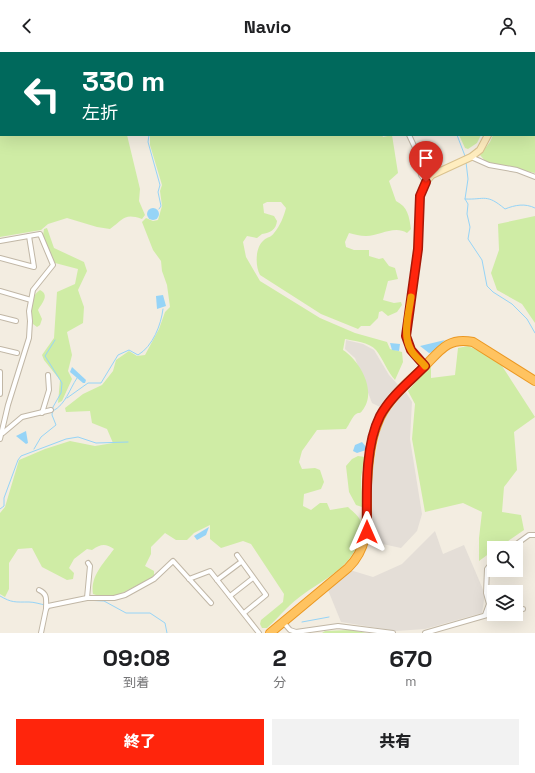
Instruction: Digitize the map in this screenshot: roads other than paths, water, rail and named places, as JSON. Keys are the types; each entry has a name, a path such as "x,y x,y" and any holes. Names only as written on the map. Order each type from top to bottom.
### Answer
{"highway":[{"path":"270,633 348,568 358,557 364,546 367,532 369,465 377,424 385,409 425,366 448,344 463,340 474,342 535,381"}],"street":[{"path":"410,136 418,152 421,175 426,182"},
{"path":"425,366 411,350 406,336 418,249 420,196 426,182 439,170 471,157 480,150 487,136"},
{"path":"471,157 489,166 517,170 535,177"},
{"path":"0,241 40,234 53,265 33,290 29,311 29,338 8,405 1,437"},
{"path":"0,258 34,267 29,236"},
{"path":"0,291 31,300"},
{"path":"0,318 16,321"},
{"path":"0,349 17,353"},
{"path":"0,372 0,394"},
{"path":"42,412 49,390 48,375"},
{"path":"1,437 22,418 51,410"},
{"path":"521,541 529,535 535,535"},
{"path":"236,555 266,595 244,614"},
{"path":"46,610 48,606 87,598 114,598 125,595 154,579 173,561 211,603"},
{"path":"217,580 241,562"},
{"path":"87,598 90,566 88,564"},
{"path":"484,615 489,604 486,588 487,569"},
{"path":"189,579 210,571 259,633"},
{"path":"230,596 253,578"},
{"path":"39,590 44,592 46,596 46,610 41,633"},
{"path":"425,633 487,614"},
{"path":"283,622 290,630 296,632 338,626 393,633"}],"water":[{"path":"151,208 155,208 159,214 155,220 151,220 147,216 147,212"},
{"path":"163,295 166,306 157,309 156,296"},
{"path":"445,340 433,352 429,353 420,346"},
{"path":"390,343 400,344 399,351 392,350"},
{"path":"72,367 86,380 85,383 70,372"},
{"path":"26,431 28,443 26,444 16,436"},
{"path":"362,442 367,448 366,450 357,453 353,451 355,445"},
{"path":"209,527 206,535 197,540 194,536"}],"waterway":[{"path":"149,136 148,142 160,185 158,192 161,206 159,209"},
{"path":"457,136 465,156"},
{"path":"466,162 468,179 465,199 468,204 467,214 470,227 468,239 482,260 487,286 493,292 512,304 527,319 535,333"},
{"path":"465,199 485,198 494,201 505,209 520,205 528,205 535,208"},
{"path":"67,398 88,383 101,383 118,355 129,350 138,355 143,351 155,335 163,309"},
{"path":"34,449 41,437 56,425 52,415 53,407 61,393 62,383 45,356 55,340"},
{"path":"53,411 64,401 77,378"},
{"path":"0,509 4,506 4,498 18,460 21,456 66,439 78,437 96,443 128,442"},
{"path":"0,596 14,602 31,602 45,605"},
{"path":"84,600 104,601 126,613 150,613 165,623 167,633"},
{"path":"302,622 329,617"}]}
